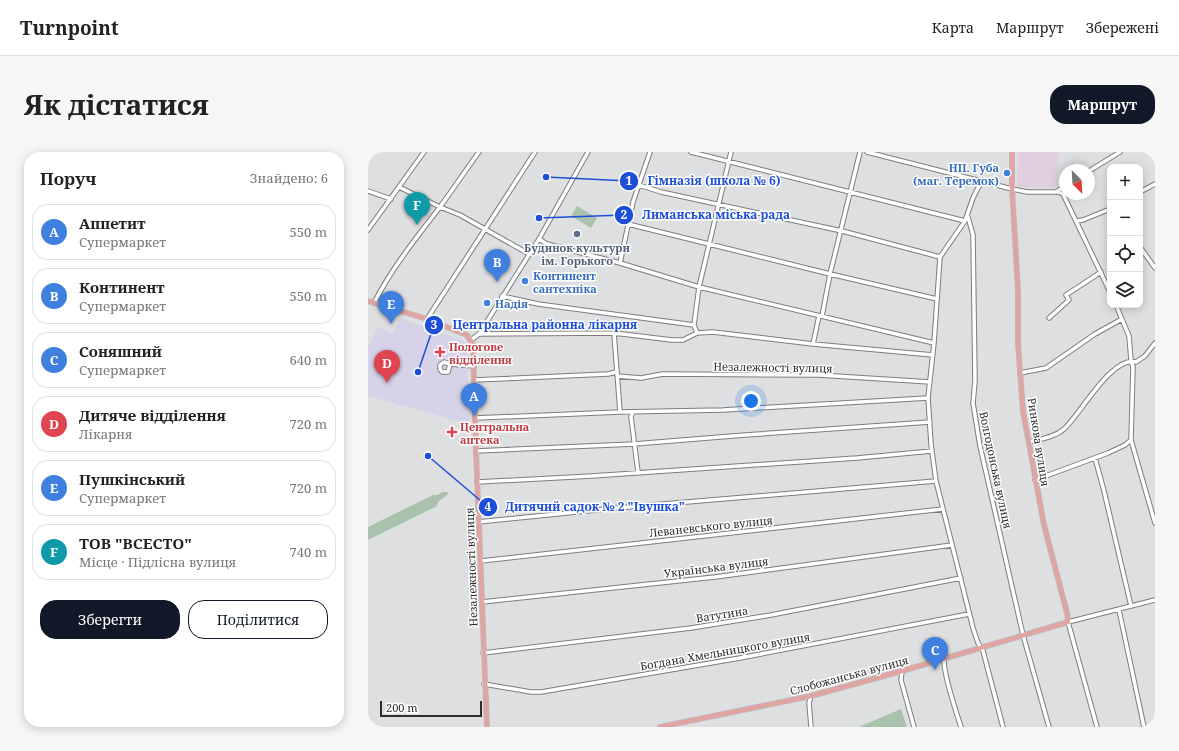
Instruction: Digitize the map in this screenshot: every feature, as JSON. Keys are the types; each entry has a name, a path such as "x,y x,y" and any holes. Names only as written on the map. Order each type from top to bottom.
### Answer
{"main road":[{"name":"Ринкова вулиця","path":"1012,152 1012,189 1018,290 1018,343 1023,410 1044,525 1068,622"},
{"path":"368,301 427,319 467,335 471,340"},
{"name":"Незалежності вулиця","path":"471,340 474,348 478,522 481,561 484,684 487,727"},
{"name":"Слобожанська вулиця","path":"660,727 811,696 944,659 1023,634 1068,622"}],"street":[{"path":"368,156 371,152"},
{"path":"368,230 424,152"},
{"path":"374,303 407,249 479,152"},
{"path":"427,319 535,152"},
{"path":"471,340 479,334 539,239 588,152"},
{"path":"620,263 628,224 650,152"},
{"path":"691,152 965,222"},
{"path":"697,333 694,325 699,287 731,152"},
{"path":"813,344 842,231 860,152"},
{"path":"867,152 1012,189 1027,192 1056,192 1063,194 1107,285"},
{"path":"1095,167 1120,152"},
{"path":"981,182 972,198 969,213 965,222 940,257 933,355 928,398 936,481 969,614 978,643 981,647 1004,727"},
{"path":"1143,190 1155,184"},
{"path":"639,185 661,192 842,231 940,257"},
{"path":"399,187 486,228 529,254"},
{"path":"368,190 391,199"},
{"path":"1077,221 1107,210"},
{"name":"Волгодонська вулиця","path":"969,213 967,217 971,223 974,235 975,381 973,403 980,446 1023,634 1049,727"},
{"path":"844,221 846,228 853,234"},
{"path":"628,224 937,299"},
{"path":"832,229 837,234 839,241"},
{"path":"539,239 547,244 620,263 699,287 934,343"},
{"path":"1143,251 1154,265"},
{"path":"1049,318 1069,300 1066,295 1101,272"},
{"path":"502,296 538,304 694,325"},
{"path":"1117,308 1129,336 1131,360 1134,367 1131,440 1155,523"},
{"path":"1020,373 1046,368 1094,334 1122,320"},
{"path":"479,334 614,333 683,340 697,333 713,332 813,344 933,355"},
{"path":"614,333 620,412"},
{"path":"1030,442 1050,437 1065,429 1103,381 1119,365 1131,360 1136,362 1141,359 1155,343"},
{"path":"450,364 474,366"},
{"name":"Незалежності вулиця","path":"474,380 608,374 641,378 663,374 819,376 930,382"},
{"path":"475,418 620,412 723,410 928,398"},
{"path":"633,412 631,417 638,472"},
{"path":"476,451 634,444 930,422"},
{"path":"1035,480 1095,458 1125,445 1131,440"},
{"path":"477,482 561,478 857,458 932,451"},
{"path":"1095,458 1131,606"},
{"path":"478,522 638,506 936,481"},
{"path":"1150,502 1155,502"},
{"name":"Леваневського вулиця","path":"481,561 943,509"},
{"name":"Українська вулиця","path":"482,602 715,577 952,545"},
{"name":"Ватутина","path":"483,653 691,628 778,614 961,578"},
{"name":"Слобожанська вулиця","path":"1068,622 1155,600"},
{"path":"1119,610 1144,727"},
{"name":"Богдана Хмельницкого вулиця","path":"484,684 531,692 541,692 740,658 969,614"},
{"name":"Ринкова вулиця","path":"1068,622 1097,727"},
{"path":"944,659 946,674 961,727"},
{"path":"902,671 901,680 914,727"},
{"path":"811,696 809,703 811,727"}],"shaded area":[{"path":"1018,152 1058,152 1057,188 1017,187"},
{"path":"400,318 467,342 469,424 368,396 368,344 371,344 377,327 393,333"}],"green space":[{"path":"577,206 597,218 591,228 571,216"},
{"path":"448,492 447,495 438,502 437,506 368,540 368,527 433,495"},
{"path":"901,709 907,727 859,727"}],"place":[{"name":"НП. Губа (маг. Теремок)","path":"1007,173"},
{"name":"Гімназія (школа № 6)","path":"546,177"},
{"name":"Лиманська міська рада","path":"539,218"},
{"name":"ТОВ \"ВСЕСТО\"","path":"417,225"},
{"name":"Будинок культури ім. Горького","path":"577,234"},
{"name":"Континент сантехніка","path":"525,281"},
{"name":"Континент","path":"497,282"},
{"name":"Надiя","path":"487,303"},
{"name":"Пушкінський","path":"391,324"},
{"name":"Пологове відділення","path":"440,352"},
{"name":"Центральна районна лікарня","path":"418,372"},
{"name":"Дитяче відділення","path":"387,383"},
{"name":"Аппетит","path":"474,416"},
{"name":"Центральна аптека","path":"452,432"},
{"name":"Дитячий садок № 2 \"Івушка\"","path":"428,456"},
{"name":"Соняшний","path":"935,670"}]}
